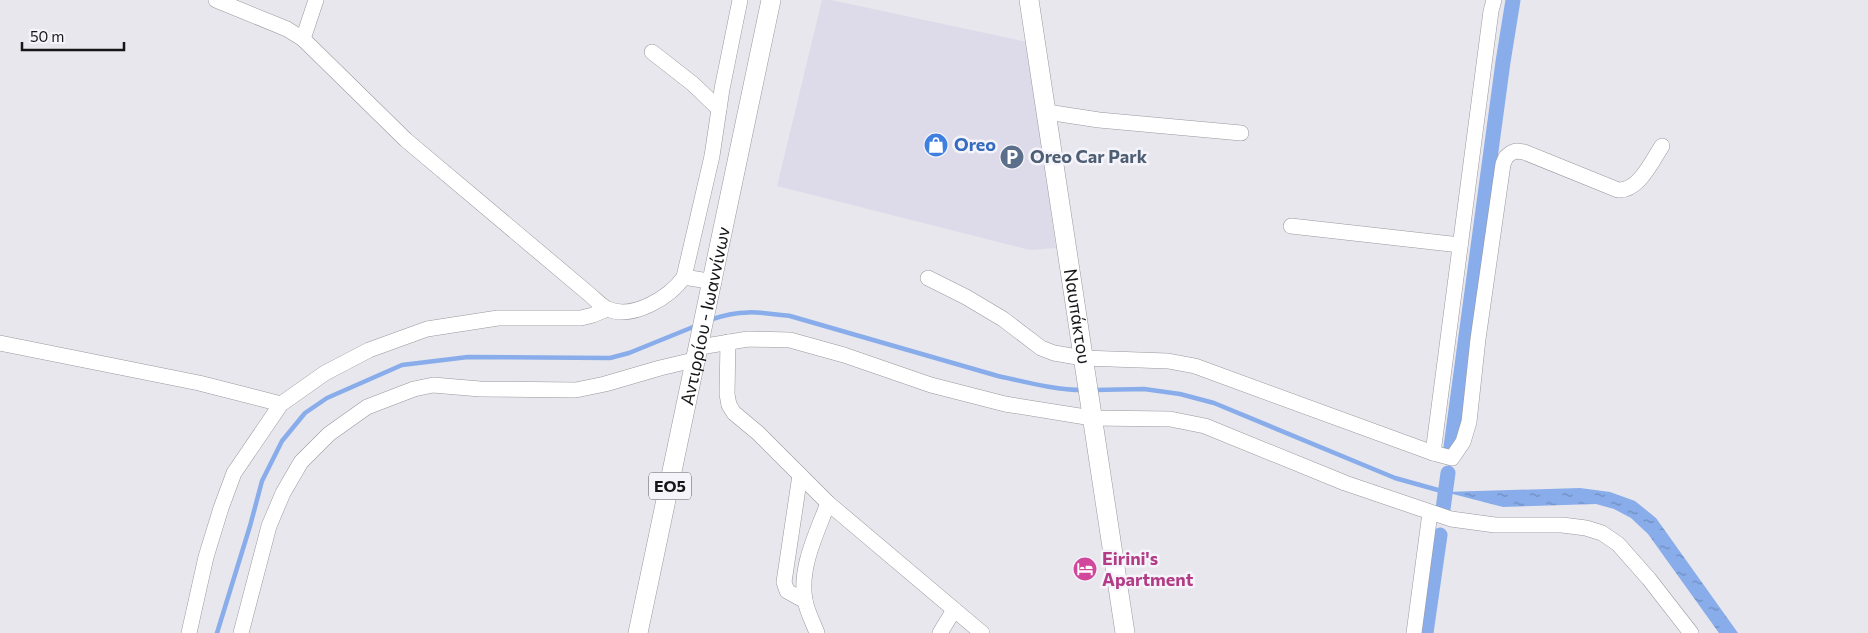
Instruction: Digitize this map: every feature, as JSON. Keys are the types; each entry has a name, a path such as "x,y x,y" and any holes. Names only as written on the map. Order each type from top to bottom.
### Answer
{"main road":[{"name":"Αντιρρίου - Ιωαννίνων","path":"638,633 713,288 726,213 771,0"},
{"name":"Ναυπάκτου","path":"1029,0 1126,633"}],"street":[{"path":"216,0 287,29 303,39 406,140 607,309 625,312 637,311 672,290 684,277 712,156 722,89 740,0"},
{"path":"303,39 316,0"},
{"path":"1433,453 1491,11 1494,0"},
{"path":"652,52 693,84 719,109"},
{"path":"1047,112 1099,120 1241,133"},
{"path":"928,278 946,285 988,310 1041,348 1054,353 1083,358 1168,361 1195,366 1433,453 1452,458 1463,442 1469,422 1497,194 1506,157 1516,151 1524,152 1618,190 1624,190 1637,182 1662,146"},
{"path":"1292,226 1460,245"},
{"path":"684,277 713,288"},
{"path":"189,633 206,557 234,473 281,404 325,373 369,350 427,329 498,318 582,318 594,316 607,309"},
{"path":"241,633 269,526 283,493 301,462 329,434 367,407 414,389 433,385 480,389 576,390 605,384 660,368 700,348 748,339 795,342 844,355 931,385 1005,404 1091,413 1170,418 1205,426 1345,483 1451,519 1495,525 1562,525 1586,528 1602,533 1618,544 1691,633"},
{"path":"728,342 727,394 730,408 828,502 982,633"},
{"path":"0,343 199,383 281,404"},
{"path":"800,475 784,582 787,591 805,601"},
{"path":"817,633 805,601 803,583 807,562 828,502"},
{"path":"1414,633 1430,512"},
{"path":"940,633 954,610"}],"shaded area":[{"path":"822,0 831,0 1027,42 1056,248 1030,250 777,186"}],"water":[{"path":"1580,488 1610,492 1635,501 1656,518 1738,633 1719,633 1648,534 1631,518 1614,509 1596,504 1503,507 1445,492"}],"waterway":[{"path":"1451,447 1513,0"},
{"path":"710,320 740,313 790,316 998,376 1051,387 1083,390"},
{"path":"217,633 262,481 282,441 305,413 327,398 402,365 468,357 610,358 629,353 698,325"},
{"path":"1094,390 1144,389 1180,394 1214,403 1395,478 1445,492"},
{"path":"1443,509 1448,473"},
{"path":"1426,633 1440,535"}],"place":[{"name":"Oreo","path":"936,145"},
{"name":"Oreo Car Park","path":"1012,157"},
{"name":"Eirini's Apartment","path":"1085,569"}]}
